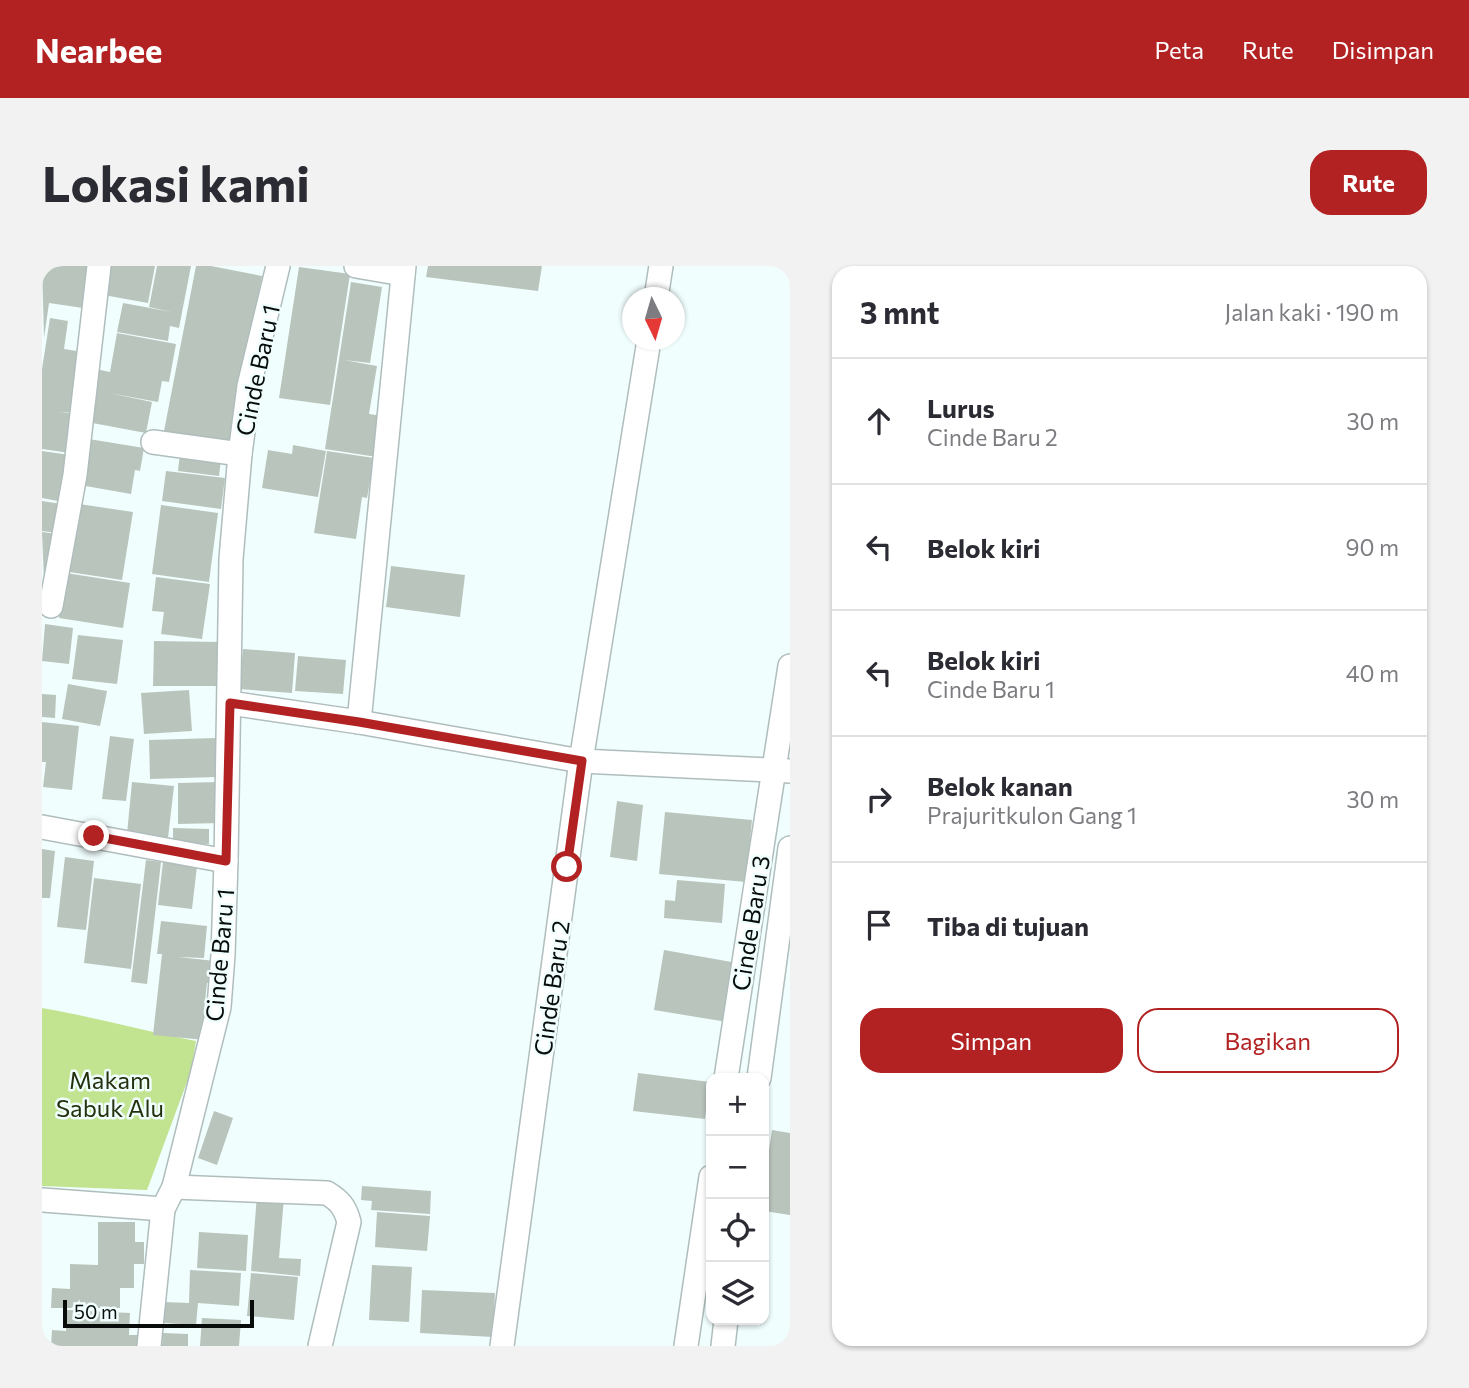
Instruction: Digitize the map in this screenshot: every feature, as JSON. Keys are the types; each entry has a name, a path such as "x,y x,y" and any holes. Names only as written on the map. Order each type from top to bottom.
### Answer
{"street":[{"path":"51,606 75,475 99,266"},
{"name":"Cinde Baru 1","path":"149,1346 163,1209 174,1187 219,1007 226,861 231,559 249,386 275,289 278,266"},
{"path":"356,266 404,270 359,722"},
{"path":"658,287 661,266"},
{"name":"Cinde Baru 2","path":"502,1346 582,761 647,350"},
{"path":"153,442 240,454"},
{"name":"Cinde Baru 3","path":"727,1073 782,770 790,666"},
{"path":"230,703 359,722 582,761 782,770"},
{"path":"42,827 226,861"},
{"path":"760,1073 790,849"},
{"path":"174,1187 327,1193 338,1200 345,1209 349,1222 320,1346"},
{"path":"685,1346 708,1199"},
{"path":"42,1200 163,1209"},
{"path":"723,1346 725,1325"}],"green space":[{"name":"Makam Sabuk Alu","path":"42,1008 196,1041 191,1071 147,1190 42,1186"}],"building":[{"path":"42,266 89,266 83,308 49,303 44,338"},
{"path":"104,266 155,266 148,303 98,294"},
{"path":"157,266 191,266 179,328 170,326 168,341 117,332 123,303 172,312 149,307"},
{"path":"196,266 211,266 262,276 230,444 164,431"},
{"path":"428,266 542,266 538,291 426,277"},
{"path":"299,267 350,274 330,405 279,398"},
{"path":"351,282 382,287 370,363 344,360 377,366 369,414 383,416 377,457 325,449"},
{"path":"50,318 68,321 64,349 83,352 74,413 59,412 76,414 70,453 42,449 42,369"},
{"path":"117,333 176,344 169,382 162,381 158,402 109,393 152,402 146,433 87,422 91,368 110,372"},
{"path":"89,439 144,448 140,471 135,470 131,494 80,485"},
{"path":"293,445 326,451 318,497 262,488 268,450 292,454"},
{"path":"42,451 70,455 63,502 42,498"},
{"path":"327,451 374,458 367,498 362,497 356,539 314,533"},
{"path":"180,453 221,459 219,476 178,471"},
{"path":"166,471 225,478 221,509 162,501"},
{"path":"42,501 62,504 57,533 42,531"},
{"path":"79,504 133,512 122,580 69,572"},
{"path":"161,505 218,513 209,582 152,574"},
{"path":"42,532 57,534 53,557 47,556 44,581"},
{"path":"391,566 465,575 460,617 386,607"},
{"path":"66,573 130,583 123,628 59,618"},
{"path":"156,577 210,584 202,639 161,634 164,612 152,611"},
{"path":"45,624 73,628 69,664 42,661"},
{"path":"78,635 123,640 117,684 72,679"},
{"path":"154,641 221,642 221,686 153,686"},
{"path":"243,649 295,653 292,693 239,689"},
{"path":"298,656 346,660 343,694 295,691"},
{"path":"68,684 107,691 100,726 62,719"},
{"path":"189,690 192,731 144,734 141,693"},
{"path":"42,694 56,695 55,718 42,717"},
{"path":"42,722 79,726 72,790 43,787 46,762 42,762"},
{"path":"110,736 134,739 126,801 102,799"},
{"path":"216,738 217,777 150,779 149,740"},
{"path":"132,782 174,786 168,838 127,834"},
{"path":"220,782 221,823 178,824 178,783"},
{"path":"617,801 643,805 637,861 610,857"},
{"path":"665,812 752,820 746,882 659,874"},
{"path":"173,828 209,829 209,844 173,843"},
{"path":"42,849 55,851 50,898 42,898"},
{"path":"65,857 94,861 86,930 57,927"},
{"path":"146,860 161,862 147,984 131,982"},
{"path":"163,862 197,866 192,909 158,905"},
{"path":"94,878 141,884 131,969 84,963"},
{"path":"677,880 725,884 722,923 664,918 665,900 675,901"},
{"path":"161,921 207,926 204,958 178,957 215,961 213,983 207,983 205,1040 153,1035 162,954 157,954"},
{"path":"664,950 737,963 727,1022 654,1010"},
{"path":"638,1073 706,1082 705,1119 633,1111"},
{"path":"214,1111 233,1118 217,1165 198,1158"},
{"path":"772,1130 790,1133 790,1215 769,1212 769,1150"},
{"path":"362,1186 431,1191 430,1214 371,1210 372,1201 361,1200"},
{"path":"257,1195 284,1197 279,1258 301,1259 300,1276 251,1271"},
{"path":"377,1212 430,1216 427,1251 375,1247"},
{"path":"98,1222 135,1222 135,1242 144,1242 144,1264 134,1264 134,1288 120,1288 120,1308 51,1308 52,1288 70,1289 70,1264 98,1265"},
{"path":"199,1232 248,1235 246,1271 197,1268"},
{"path":"372,1265 412,1267 409,1322 369,1320"},
{"path":"190,1270 241,1273 239,1306 198,1303 196,1325 163,1323 164,1302 189,1303"},
{"path":"251,1273 298,1277 294,1320 247,1316"},
{"path":"422,1290 495,1293 493,1337 420,1333"},
{"path":"67,1310 130,1313 129,1335 140,1335 140,1346 51,1346 52,1330 66,1331"},
{"path":"202,1318 241,1320 239,1346 200,1346"},
{"path":"163,1333 188,1334 188,1346 162,1346"}],"route":[{"path":"94,836 226,861 230,703 359,722 582,761 567,867"}]}
